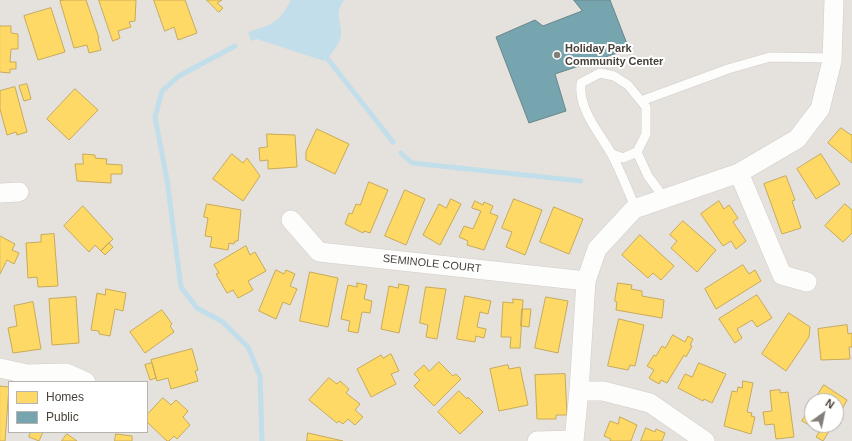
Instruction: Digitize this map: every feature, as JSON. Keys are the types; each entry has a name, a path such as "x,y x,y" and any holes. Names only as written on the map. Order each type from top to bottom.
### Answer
{"street":[{"path":"537,441 574,441 586,281 597,249 636,209 739,174 797,140 820,109 832,58 834,0"},
{"path":"739,174 782,275 807,282"},
{"path":"0,193 19,192"},
{"name":"SEMINOLE COURT","path":"290,220 320,252 586,281"},
{"path":"0,368 27,374 66,373 84,381"},
{"path":"579,390 603,391 650,403 705,441"}],"lane":[{"path":"641,102 728,69 770,57 832,58"},
{"path":"612,154 623,158 637,152 646,134 646,107 628,85 614,76 600,73 581,83 580,94 586,112 612,154 636,209"},
{"path":"637,152 648,176 664,199"}],"shaded area":[{"path":"0,0 852,0 852,441 0,441"}],"water":[{"path":"291,0 344,0 341,4 339,12 341,31 340,39 333,51 324,61 257,39 251,41 248,32 274,22 282,14"}],"building: Homes":[{"path":"86,0 99,38 101,50 89,53 87,45 74,48 60,1"},
{"path":"99,0 136,0 135,21 129,22 131,27 118,31 120,38 113,41"},
{"path":"154,0 185,0 197,33 178,40 174,27 165,31"},
{"path":"207,0 222,0 217,3 223,8 219,12"},
{"path":"51,8 65,52 38,60 24,16"},
{"path":"0,26 11,26 11,33 18,34 18,49 11,49 10,62 16,62 16,69 10,69 10,73 0,72"},
{"path":"27,84 31,99 24,101 19,86"},
{"path":"15,87 27,132 17,135 16,132 7,135 0,109 0,91"},
{"path":"75,89 98,110 69,140 47,119"},
{"path":"841,128 851,135 852,134 852,163 828,143"},
{"path":"317,129 349,144 335,174 306,160 306,152"},
{"path":"267,134 295,135 297,167 268,169 268,160 260,161 259,148 267,147"},
{"path":"83,154 95,155 95,158 107,159 106,164 122,165 122,174 111,174 111,183 77,181 75,164 83,164"},
{"path":"232,154 243,163 247,158 260,176 243,201 213,179"},
{"path":"821,154 840,184 816,199 797,169"},
{"path":"786,176 795,200 792,201 801,228 782,234 764,184"},
{"path":"369,182 388,190 370,233 364,231 363,233 345,224 349,213 352,214 356,204 360,205"},
{"path":"405,190 425,199 406,245 385,236"},
{"path":"451,199 461,204 440,245 423,235 439,204 446,208"},
{"path":"514,199 542,210 525,255 506,247 512,232 502,228"},
{"path":"475,201 483,205 484,202 493,206 490,213 498,216 484,250 467,245 468,241 459,237 464,226 473,229 481,211 472,208"},
{"path":"719,201 724,209 729,205 738,218 733,222 746,241 736,249 731,241 723,246 701,214"},
{"path":"207,204 241,210 238,241 235,241 234,244 229,243 228,250 210,247 212,237 205,236 208,218 204,217"},
{"path":"845,204 852,210 852,233 843,242 825,226"},
{"path":"83,206 113,239 101,251 95,245 89,252 64,226"},
{"path":"554,207 583,219 569,254 540,242"},
{"path":"683,221 716,250 697,272 671,248 677,241 670,235"},
{"path":"54,234 58,286 38,287 37,277 28,278 26,243 41,242 41,235"},
{"path":"640,235 674,266 661,280 653,273 648,278 622,255"},
{"path":"0,236 15,244 12,250 19,253 14,264 7,260 0,274"},
{"path":"109,243 113,247 105,255 101,251"},
{"path":"246,246 250,255 255,252 266,271 248,281 253,290 238,298 233,290 227,293 216,274 219,273 214,265"},
{"path":"743,265 749,274 755,270 761,281 716,309 705,289"},
{"path":"276,270 284,274 286,270 295,274 290,286 297,289 290,305 283,302 276,319 259,311"},
{"path":"310,272 338,278 328,327 300,321"},
{"path":"357,283 367,285 364,299 372,301 370,313 362,312 358,333 348,331 350,321 341,319 348,285 357,287"},
{"path":"618,283 632,285 631,289 642,291 642,296 664,300 662,318 616,310 617,302 615,301"},
{"path":"399,284 409,286 399,333 381,329 389,286 398,288"},
{"path":"426,287 446,289 437,339 426,337 428,325 420,323"},
{"path":"106,289 126,293 123,311 115,309 110,336 99,334 99,331 91,330 97,293 105,295"},
{"path":"757,295 772,318 757,327 752,320 737,329 742,338 735,343 719,319"},
{"path":"465,296 491,301 488,314 480,312 477,327 486,329 484,338 476,336 475,342 457,339"},
{"path":"76,297 79,343 52,345 49,299"},
{"path":"546,297 568,301 558,353 535,348"},
{"path":"513,299 523,300 520,348 510,348 511,337 501,337 503,302 513,303"},
{"path":"33,302 41,349 13,353 8,328 17,326 14,306"},
{"path":"522,309 531,309 529,327 521,326"},
{"path":"162,310 172,324 170,326 174,332 145,353 130,332"},
{"path":"789,313 810,327 809,337 786,371 762,354"},
{"path":"619,319 644,325 635,366 630,365 628,370 608,366"},
{"path":"847,325 848,334 852,333 852,347 849,347 850,359 821,360 818,329"},
{"path":"673,335 685,342 688,336 693,339 690,345 692,346 686,357 684,355 667,383 661,380 659,384 649,378 654,370 647,366 662,346 665,348"},
{"path":"192,349 198,370 195,371 198,381 171,389 168,378 157,381 151,360"},
{"path":"391,354 399,371 391,374 396,384 371,397 357,369 381,355 383,358"},
{"path":"439,362 453,376 456,374 461,379 434,406 414,386 420,380 414,374 424,365 429,371"},
{"path":"152,363 156,378 150,380 145,365"},
{"path":"699,363 726,374 712,403 704,399 703,401 678,388 685,374 692,377"},
{"path":"508,365 509,369 520,367 528,405 499,411 490,369"},
{"path":"565,374 567,415 556,415 556,419 537,419 535,375"},
{"path":"329,378 337,384 340,381 349,389 346,393 360,404 355,410 363,417 355,425 348,419 343,424 339,421 337,423 309,400"},
{"path":"743,381 753,383 747,412 752,413 751,416 755,417 751,434 724,426 732,391 737,392 738,387 742,388"},
{"path":"824,385 836,393 819,393"},
{"path":"0,386 8,387 8,400 5,441 0,441"},
{"path":"780,390 780,393 788,392 794,437 776,439 774,424 765,425 763,412 772,411 770,391"},
{"path":"459,391 467,399 468,397 483,412 460,434 438,412"},
{"path":"163,398 171,405 176,400 188,411 183,417 190,425 177,439 174,436 167,441 148,423 148,414"},
{"path":"844,398 847,400 844,405"},
{"path":"620,417 637,425 631,441 610,441 611,439 604,436 610,421 618,424"},
{"path":"646,428 655,432 656,429 665,433 662,441 641,441"},
{"path":"31,433 43,433 39,441 29,437"},
{"path":"308,433 343,441 307,441"},
{"path":"819,433 828,433 823,441 816,437"},
{"path":"67,434 77,441 62,441"},
{"path":"116,434 132,436 132,441 115,441"}],"building: Public":[{"name":"Holiday Park Community Center","path":"574,0 610,0 629,49 555,74 566,111 529,123 496,37 535,20 543,26 582,11"}],"waterway":[{"path":"235,46 179,76 162,91 155,117 167,180 181,287 197,308 223,322 248,347 260,376 262,441"},
{"path":"327,58 393,142"},
{"path":"401,153 412,163 581,181"}],"place":[{"name":"Holiday Park Community Center","path":"557,55"}]}
